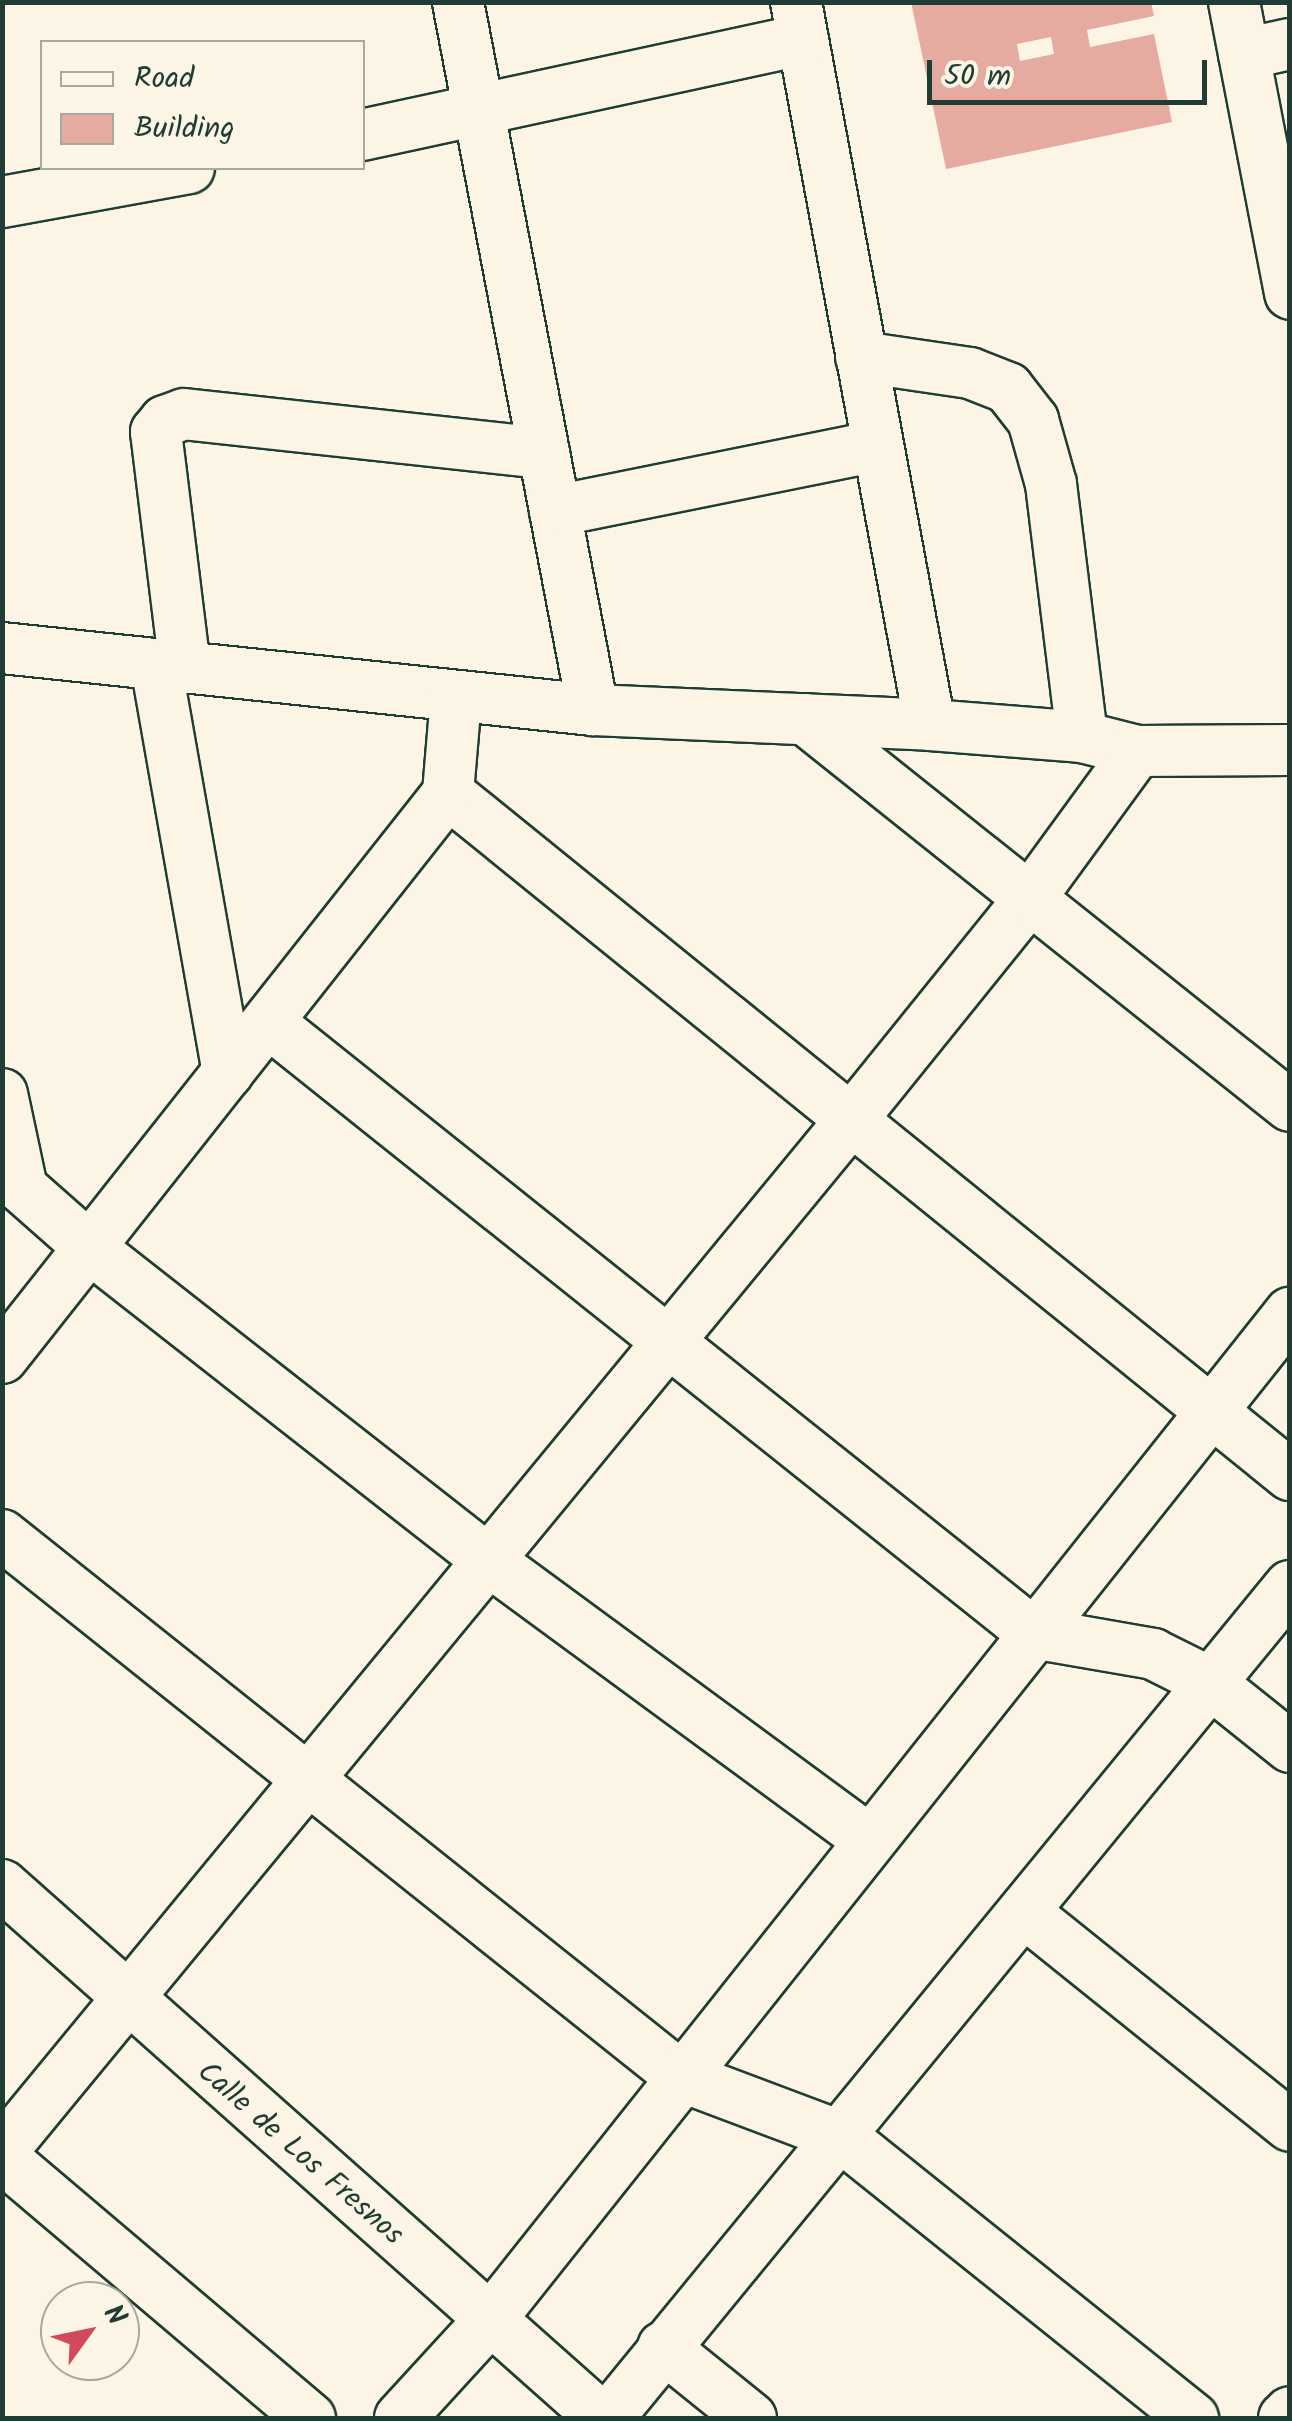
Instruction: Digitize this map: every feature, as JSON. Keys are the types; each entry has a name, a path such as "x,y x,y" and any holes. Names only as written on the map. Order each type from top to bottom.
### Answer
{"street":[{"path":"458,2 593,710"},
{"path":"1234,2 1267,49 1290,294"},
{"path":"365,134 478,114 799,21 930,724"},
{"path":"2,202 178,170"},
{"path":"861,357 982,378 1008,388 1034,420 1052,484 1082,737"},
{"path":"228,1072 171,667 156,432 165,421 184,414 544,453"},
{"path":"555,512 878,446"},
{"path":"2,648 593,710 930,724 1082,737 1138,751 1290,750"},
{"path":"2,1358 448,794 456,698"},
{"path":"804,719 1290,1106"},
{"path":"310,2418 2,2154 851,1120 1030,898 1138,751"},
{"path":"448,794 1209,1414 1290,1475"},
{"path":"268,1022 1034,1633 1153,1654 1210,1682 1290,1747"},
{"path":"2,1094 22,1188 90,1248 488,1560 868,1839"},
{"path":"400,2418 488,2321 1290,1313"},
{"path":"2,1534 680,2076 842,2137 1193,2418"},
{"path":"605,2418 842,2137 1290,1586"},
{"name":"Calle de Los Fresnos","path":"2,1884 125,2000 488,2321 605,2418"},
{"path":"1024,1912 1290,2126"},
{"path":"663,2347 751,2418"},
{"path":"1284,2418 1290,2412"}],"building":[{"path":"911,2 1151,2 1154,16 1087,30 1090,47 1154,34 1172,122 946,169","holes":["1051,37 1054,54 1020,61 1017,44"]}]}
